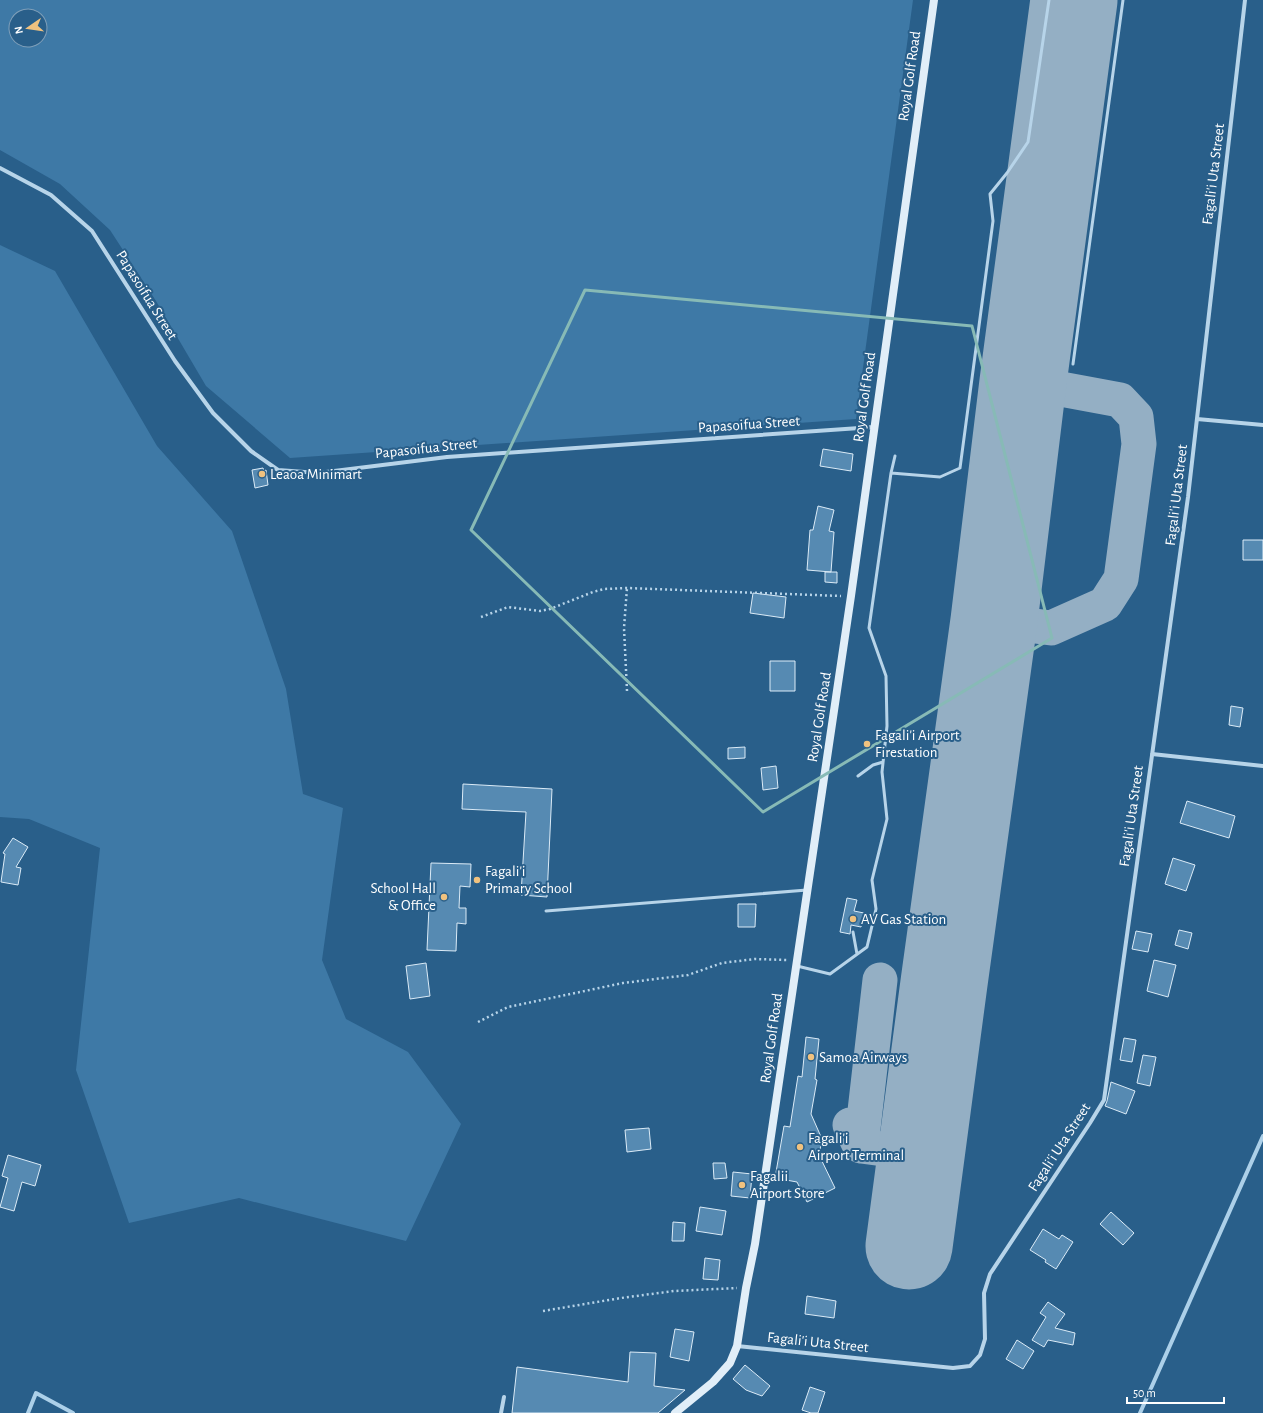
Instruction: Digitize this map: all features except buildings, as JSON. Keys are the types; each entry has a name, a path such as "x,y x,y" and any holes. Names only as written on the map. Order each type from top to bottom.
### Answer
{"main road":[{"name":"Royal Golf Road","path":"675,1413 713,1382 730,1363 737,1346 746,1288 755,1244 851,596 934,0"}],"street":[{"name":"Fagali'i Uta Street","path":"737,1346 953,1368 970,1366 980,1355 985,1339 984,1293 990,1274 1104,1100 1188,498 1245,0"},
{"name":"Papasoifua Street","path":"0,168 51,195 92,231 175,361 213,413 251,451 278,470 318,473 447,457 874,427"},
{"path":"1197,419 1263,425"},
{"path":"1152,754 1263,766"},
{"path":"501,1413 504,1397"}],"lane":[{"path":"891,474 940,477 960,468 993,221 990,194 1007,173 1028,142 1049,0"},
{"path":"1073,364 1123,0"},
{"path":"796,963 830,974 867,947 876,909 872,880 887,819 882,772 887,726 886,676 869,628 894,456"},
{"path":"858,776 873,765 883,762"},
{"path":"546,912 807,890"},
{"path":"853,932 857,954"}],"path":[{"path":"481,617 508,607 540,611 550,609 604,589 627,588 851,596"},
{"path":"627,588 624,628 627,691"},
{"path":"478,1022 508,1007 624,983 688,975 722,963 755,959 796,963"},
{"path":"543,1310 659,1293 746,1288"}],"highlighted area":[{"path":"585,290 972,326 1052,638 763,812 471,530"}],"shaded area":[{"path":"0,0 913,0 856,419 290,458 206,386 156,301 110,230 60,184 0,150"},
{"path":"0,245 55,271 157,446 232,531 286,689 303,794 343,808 322,960 346,1019 408,1052 461,1124 406,1241 239,1198 129,1223 76,1070 100,848 29,819 0,817"}],"waterway":[{"path":"1140,1413 1263,1136"},
{"path":"28,1413 36,1393 73,1413"}],"taxiway":[{"path":"994,621 1051,628 1105,604 1121,579 1139,444 1136,417 1120,400 1023,382"},
{"path":"861,1146 880,980"},
{"path":"850,1125 861,1146 921,1154"}],"runway":[{"path":"909,1246 994,621 1023,382 1074,0"}],"place":[{"name":"Leaoa Minimart","path":"262,474"},
{"name":"Fagali'i Airport Firestation","path":"867,744"},
{"name":"Fagali'i Primary School","path":"477,880"},
{"name":"School Hall & Office","path":"444,897"},
{"name":"AV Gas Station","path":"853,919"},
{"name":"Samoa Airways","path":"811,1057"},
{"name":"Fagali'i Airport Terminal","path":"800,1147"},
{"name":"Fagalii Airport Store","path":"742,1185"}]}
